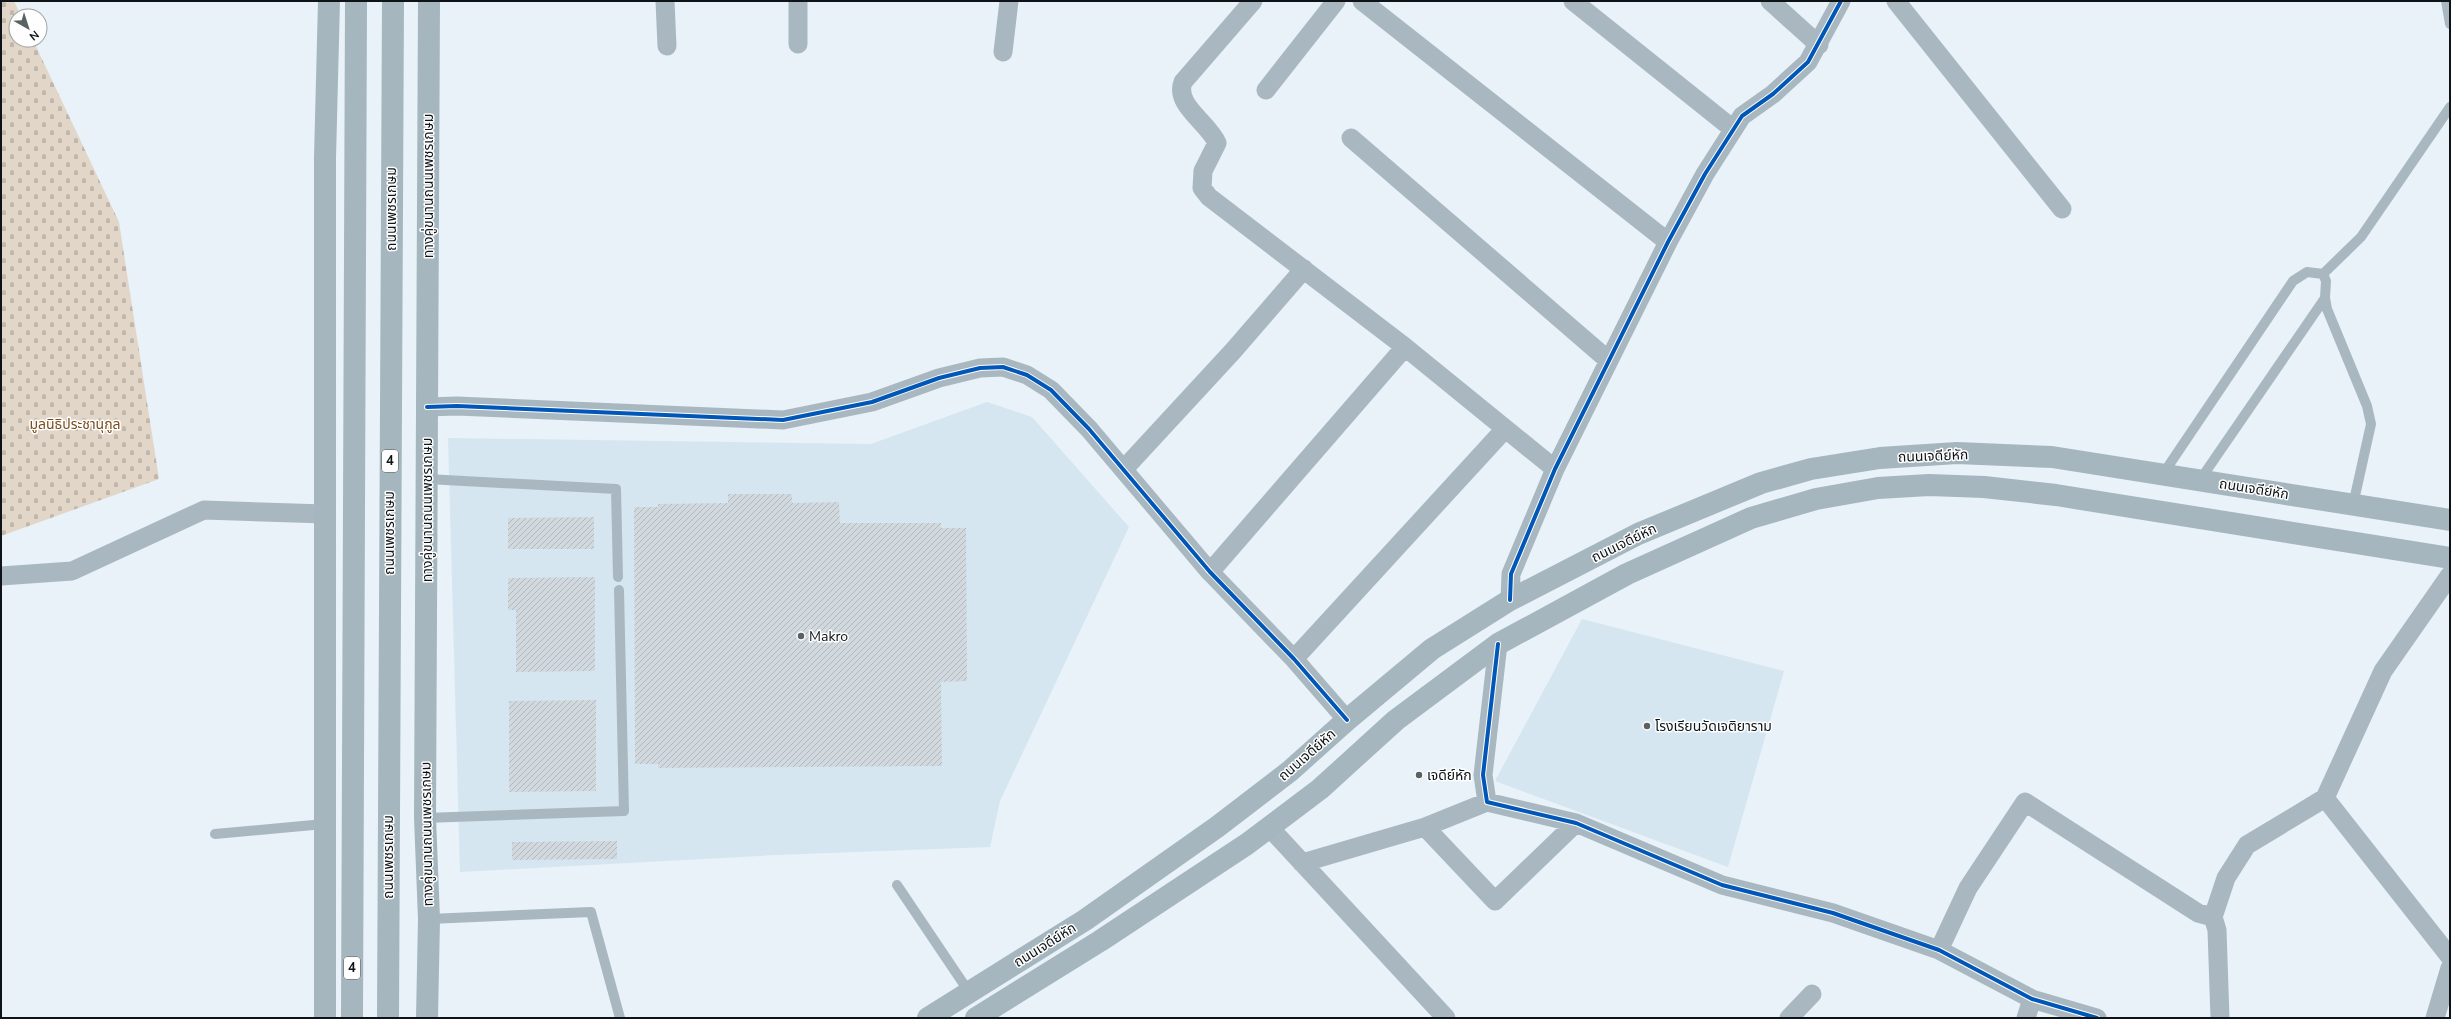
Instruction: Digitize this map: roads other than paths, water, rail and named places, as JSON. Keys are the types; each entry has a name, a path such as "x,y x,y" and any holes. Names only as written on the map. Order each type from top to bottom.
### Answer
{"highway":[{"name":"4","path":"352,1018 351,918 356,1"},
{"name":"ถนนเพชรเกษม","path":"388,1018 393,1"}],"main road":[{"name":"4","path":"325,1018 325,158 329,1"},
{"name":"ทางคู่ขนานถนนเพชรเกษม","path":"427,1018 429,919 426,818 429,1"},
{"name":"ถนนเจดีย์หัก","path":"928,1018 1085,920 1217,827 1290,771 1347,720 1432,649 1510,600 1638,534 1762,484 1811,469 1880,458 1957,453 2052,457 2450,520"},
{"name":"ถนนเจดีย์หัก","path":"976,1018 1100,941 1270,828 1320,789 1396,720 1498,644 1627,574 1751,518 1816,499 1878,488 1929,485 1984,487 2056,495 2450,558"}],"street":[{"path":"665,1 666,46"},
{"path":"798,1 798,44"},
{"path":"1003,52 1009,1"},
{"path":"1253,1 1183,82 1180,89 1184,101 1213,133 1218,143 1203,171 1202,188 1209,197 1304,269 1555,469"},
{"path":"1266,90 1336,1"},
{"path":"1362,1 1668,242"},
{"path":"1573,1 1733,129"},
{"path":"1770,1 1819,45"},
{"path":"1510,600 1512,574 1555,469 1668,242 1705,174 1742,116 1799,72 1819,45 1825,28 1841,1"},
{"path":"1896,1 2062,209"},
{"path":"1351,138 1608,360"},
{"path":"1124,469 1233,351 1304,269"},
{"path":"1210,572 1404,348"},
{"path":"427,407 457,406 783,420 872,402 939,378 980,368 1002,367 1026,375 1051,390 1089,429 1210,572 1294,659 1347,720"},
{"path":"1294,659 1505,429"},
{"path":"1,576 72,571 204,510 325,514"},
{"path":"2220,1018 2217,930 2213,917 2226,878 2246,845 2325,798 2383,671 2450,575"},
{"path":"1487,802 1483,775 1498,644"},
{"path":"2325,798 2450,957"},
{"path":"1302,863 1425,827 1487,802 1576,824 1722,885 1833,913 1939,950 2032,999 2097,1018"},
{"path":"1939,950 1968,888 2025,802 2198,913 2213,917"},
{"path":"1425,827 1495,901 1576,824"},
{"path":"1270,828 1446,1018"},
{"path":"2435,1018 2450,968"},
{"path":"1789,1018 1812,994"},
{"path":"2026,1018 2032,999"}],"lane":[{"path":"2446,1 2450,24"},
{"path":"2323,274 2361,237 2450,107"},
{"path":"2163,474 2293,281 2307,272 2323,274"},
{"path":"2323,274 2326,281 2325,298 2327,309 2367,406 2371,424 2353,505"},
{"path":"2200,480 2325,298"},
{"path":"427,479 616,489 618,577"},
{"path":"426,818 624,811 619,590"},
{"path":"216,834 324,824"},
{"path":"897,885 969,992"},
{"path":"429,919 591,912 620,1018"}],"place":[{"name":"Makro","path":"801,636"},
{"name":"โรงเรียนวัดเจติยาราม","path":"1647,726"},
{"name":"เจดีย์หัก","path":"1419,775"}],"park label":[{"name":"มูลนิธิประชานุกูล","path":"75,424"}]}
